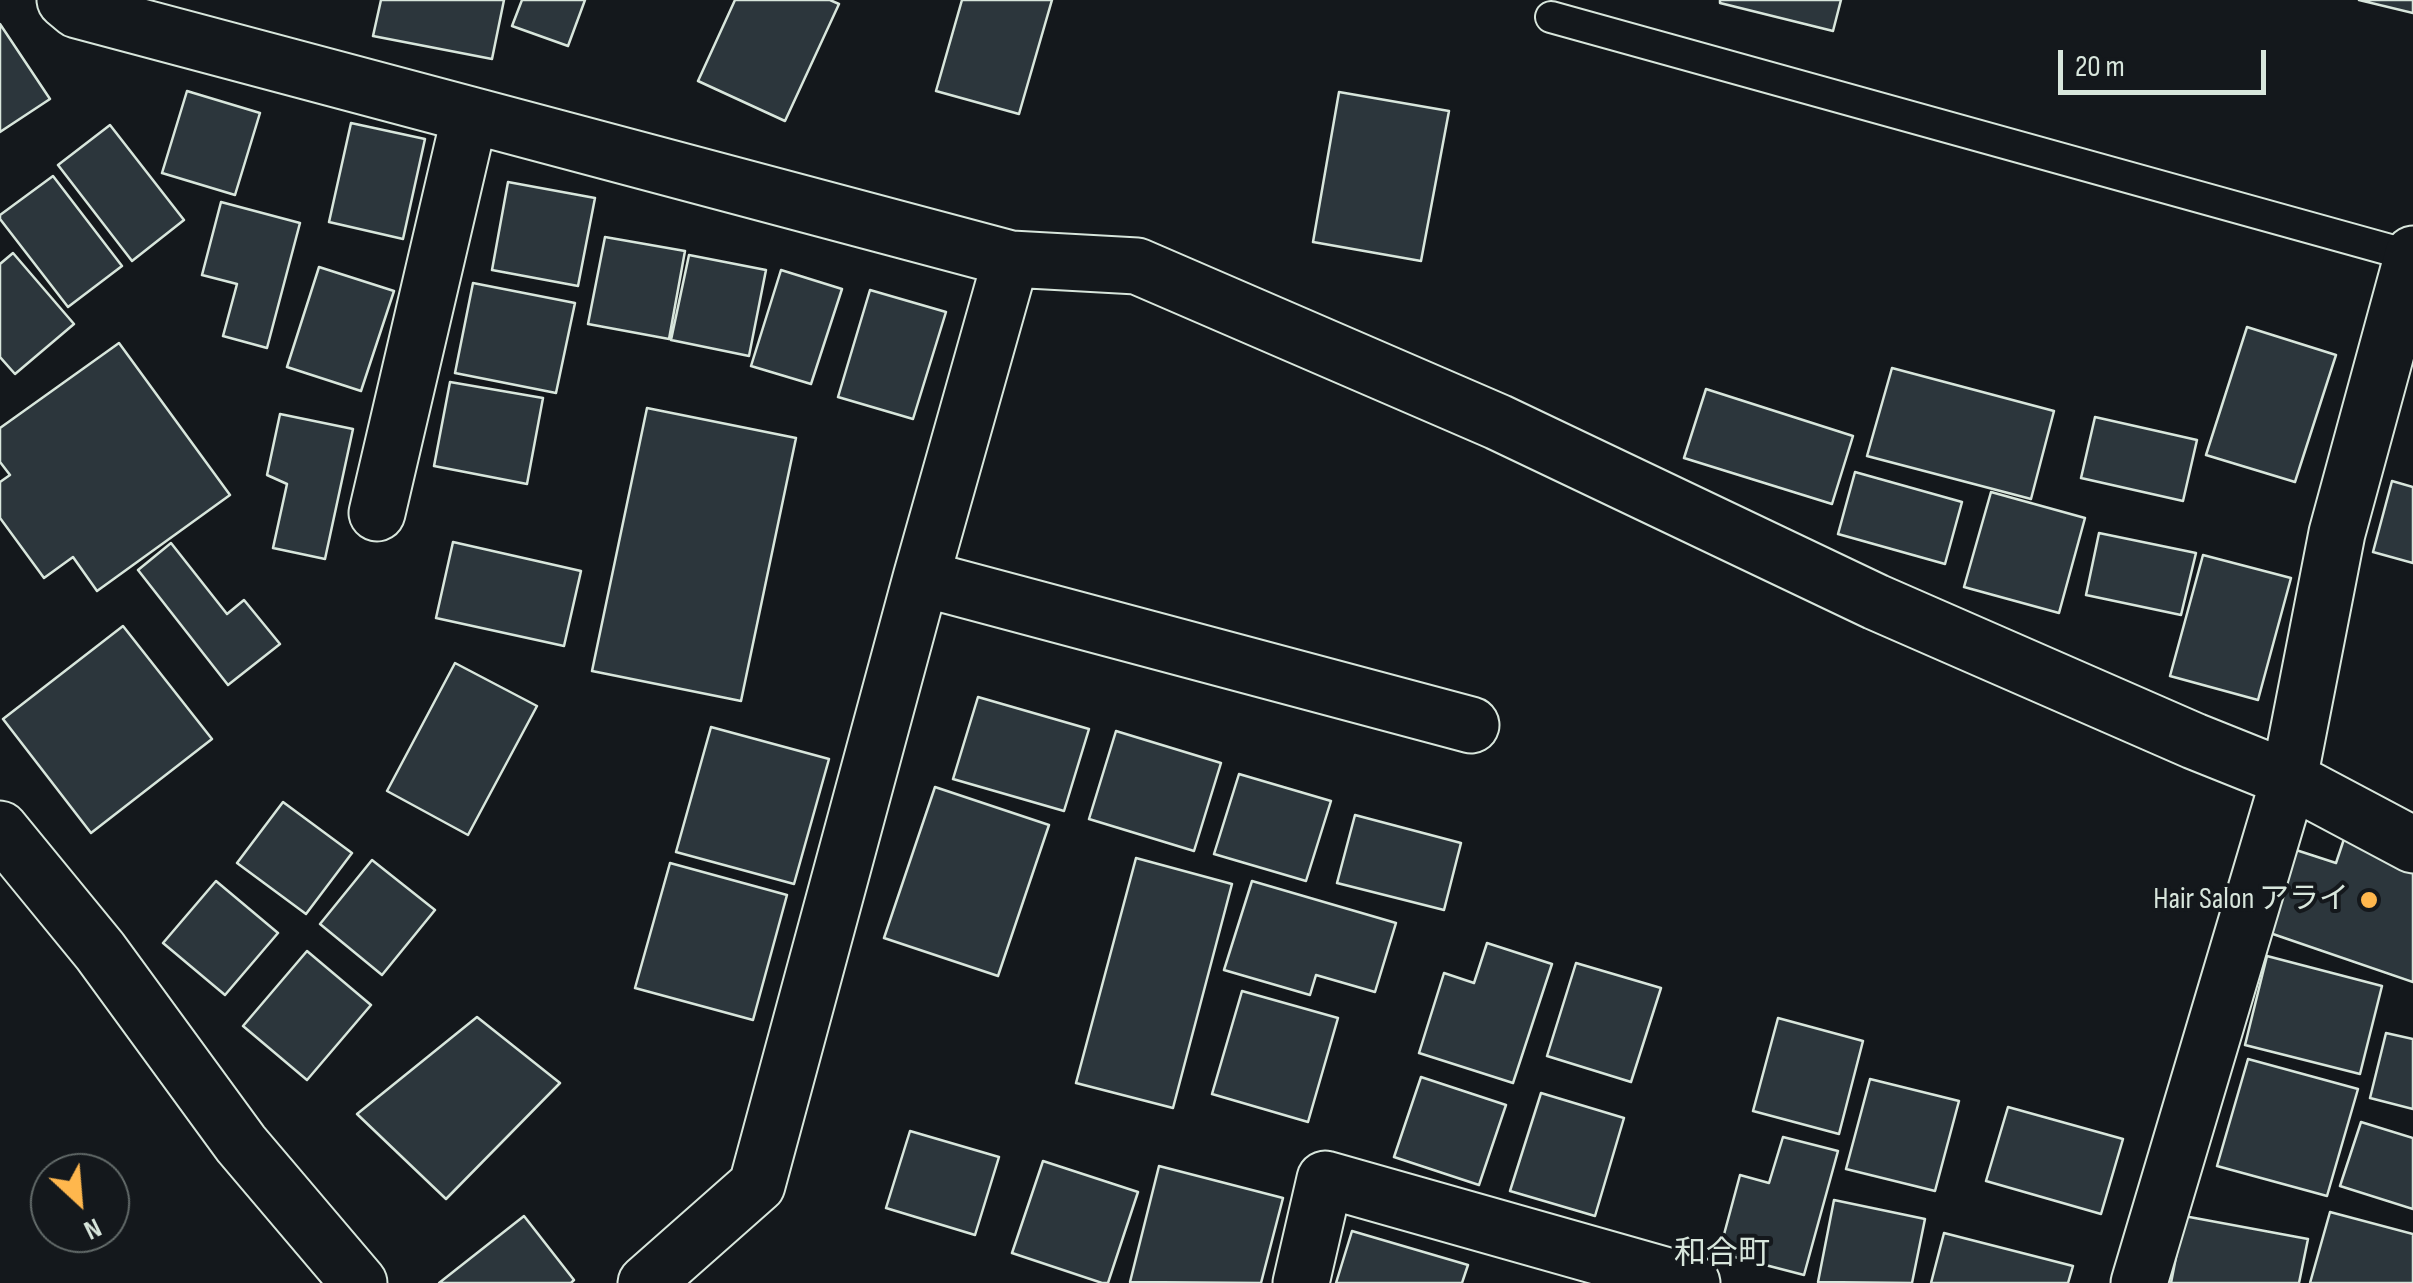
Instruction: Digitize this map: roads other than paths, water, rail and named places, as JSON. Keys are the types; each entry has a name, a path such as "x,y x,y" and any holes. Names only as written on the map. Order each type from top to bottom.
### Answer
{"street":[{"path":"75,3 470,115 1012,259 1137,266 1498,422 1876,602 2289,779 2413,844"},
{"path":"377,514 470,115"},
{"path":"2139,1283 2289,779 2336,533 2413,255"},
{"path":"646,1283 757,1185 921,578 1012,259"},
{"path":"921,578 1471,725"},
{"path":"0,829 100,951 241,1144 359,1283"},
{"path":"1300,1283 1325,1179 1692,1283"}],"lane":[{"path":"1550,17 2413,255"}],"place":[{"name":"Hair Salon アライ","path":"2369,900"}],"district":[{"name":"和合町","path":"1722,1255"}]}
